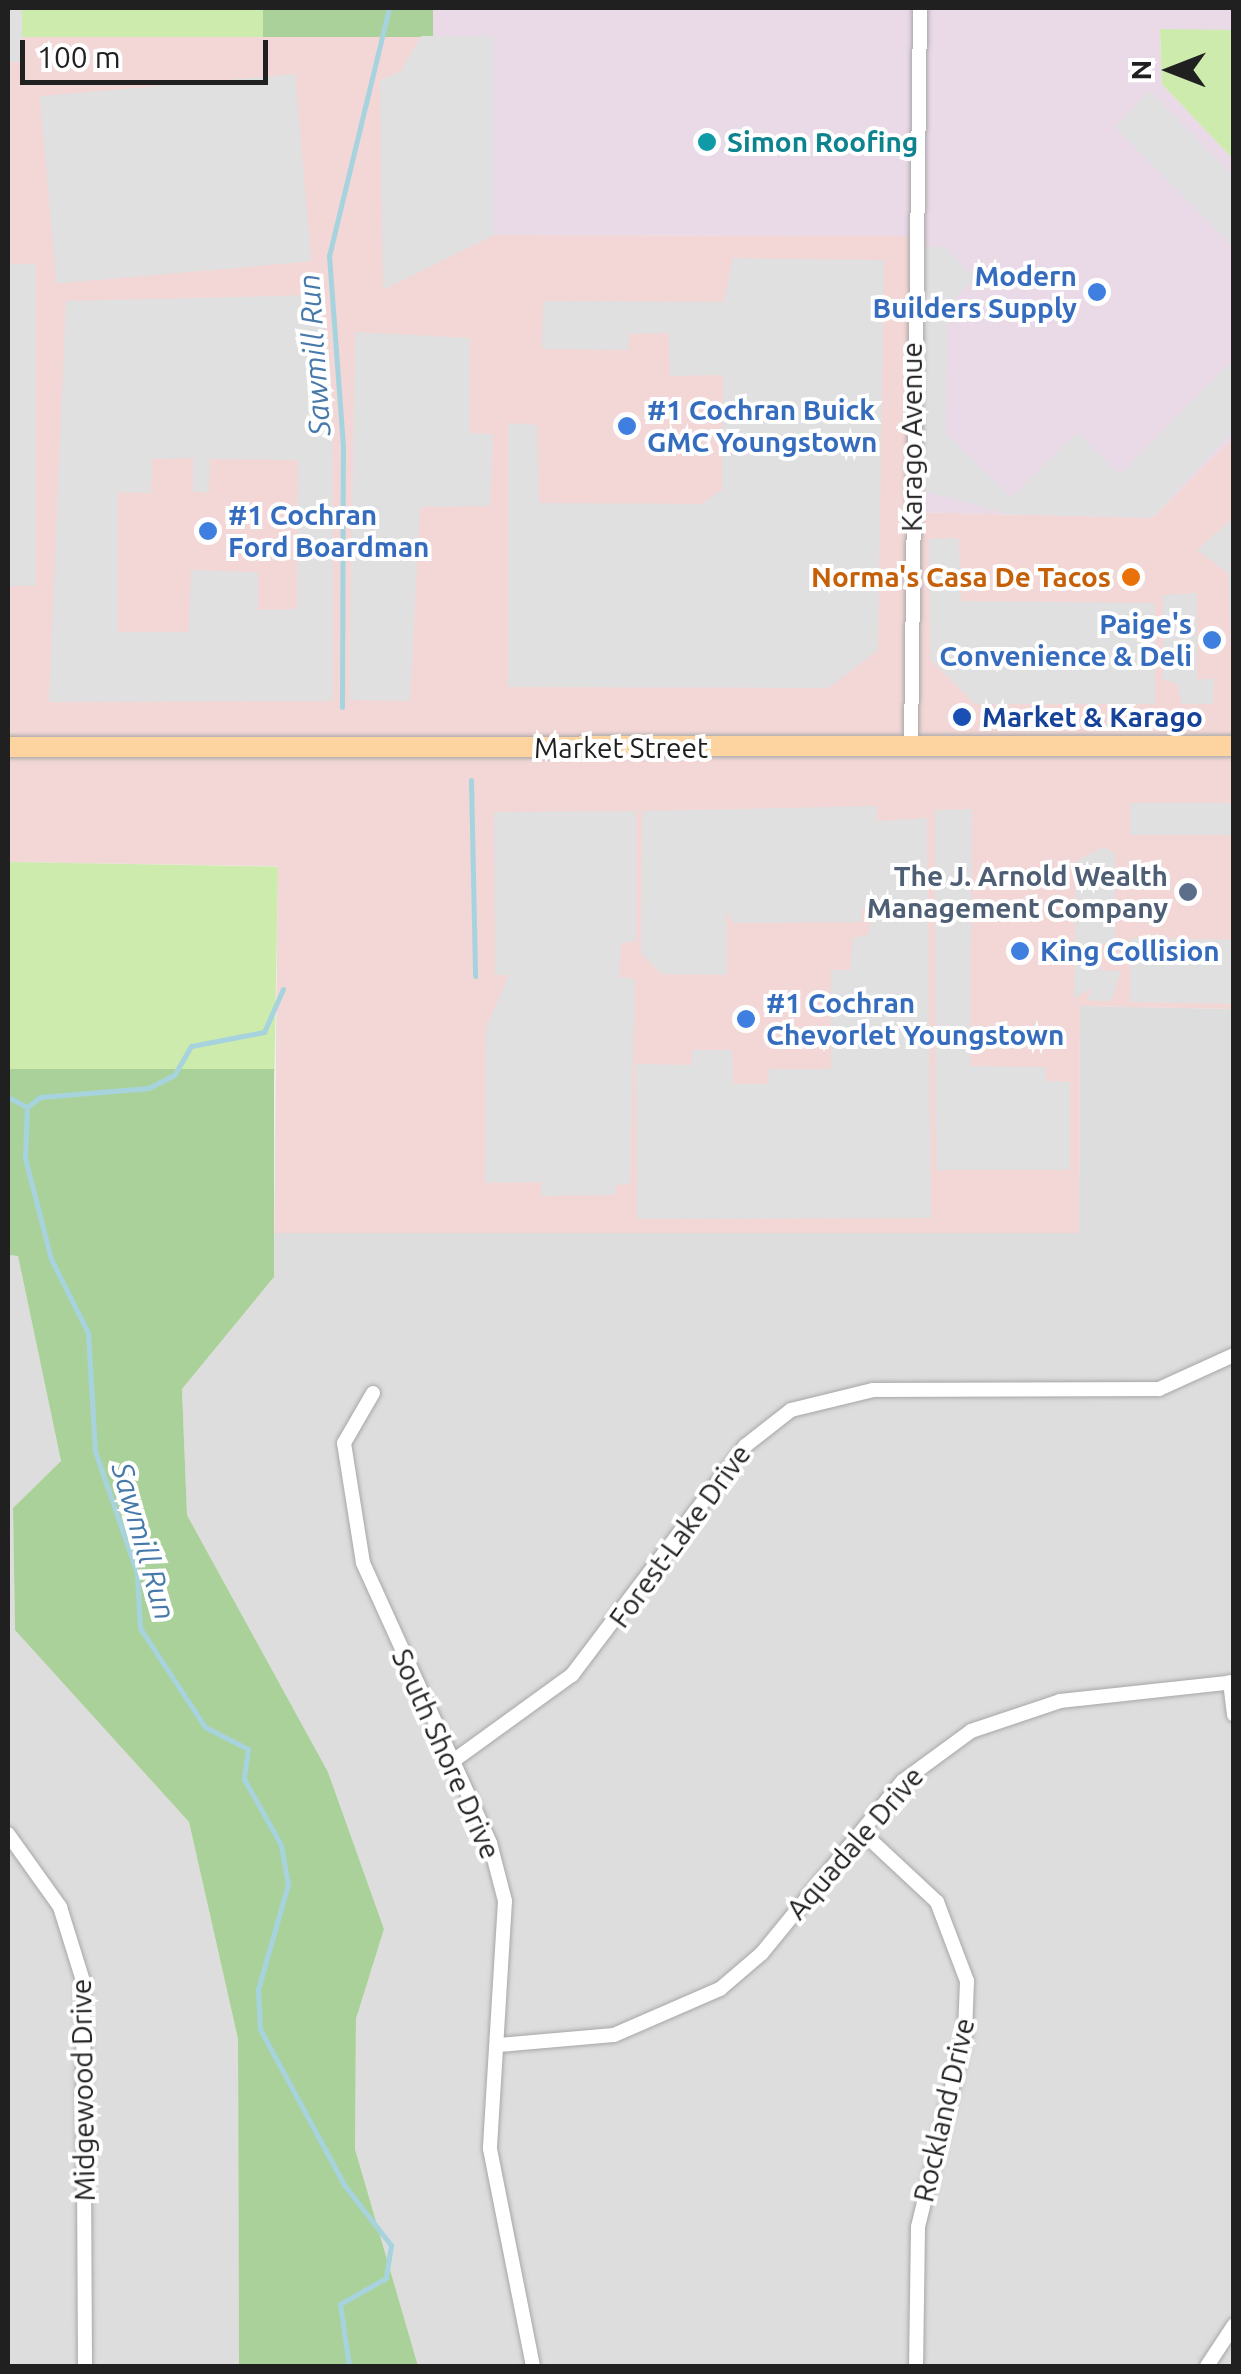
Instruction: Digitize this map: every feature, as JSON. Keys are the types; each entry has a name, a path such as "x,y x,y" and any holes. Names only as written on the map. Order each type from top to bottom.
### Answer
{"main road":[{"name":"Market Street","path":"8,748 1234,746"}],"street":[{"name":"Karago Avenue","path":"911,746 920,8"},
{"name":"Forest-Lake Drive","path":"453,1761 572,1676 745,1446 792,1410 873,1390 1159,1389 1234,1355"},
{"name":"South Shore Drive","path":"373,1393 344,1443 354,1527 379,1607 453,1761 504,1901 493,2188 534,2366"},
{"path":"1232,1682 1234,1715"},
{"name":"Aquadale Drive","path":"499,2045 614,2035 702,2000 762,1953 920,1766 992,1721 1060,1701 1232,1682"},
{"name":"Rockland Drive","path":"862,1832 938,1902 967,1980 965,2034 918,2227 916,2366"},
{"name":"Midgewood Drive","path":"8,1834 60,1908 83,1981 85,2366"},
{"path":"1207,2366 1234,2326"}],"shaded area":[{"path":"8,8 22,8 23,37 494,36 495,235 912,236 913,512 1152,518 1233,437 1233,1009 1080,1006 1079,1233 275,1233 278,866 8,862"},
{"path":"8,8 22,8 22,62 8,62"},
{"path":"433,8 1233,8 1233,30 1160,30 1162,84 1233,159 1233,437 1152,518 912,512 912,236 494,235 494,37 421,36"},
{"path":"421,36 494,36 494,235 383,290 380,80 401,71"},
{"path":"295,74 311,261 56,284 40,96"},
{"path":"1150,91 1233,176 1233,247 1115,127"},
{"path":"912,246 945,247 975,278 948,306 946,433 1011,497 1077,433 1120,474 1233,360 1233,431 1152,518 1008,514 912,488"},
{"path":"733,258 884,260 878,650 828,688 508,687 508,423 537,425 539,503 701,504 722,490 723,375 670,376 669,333 629,334 629,350 542,349 543,301 724,302"},
{"path":"8,264 36,264 36,586 8,586"},
{"path":"321,295 332,390 333,701 49,702 66,301","holes":["193,458 193,492 209,492 210,459 298,460 297,609 258,610 258,572 191,570 189,632 118,632 118,492 151,493 152,459"]},
{"path":"355,332 470,338 470,433 493,434 490,506 420,507 410,701 349,700"},
{"path":"1233,518 1234,700 1228,573 1197,550"},
{"path":"959,538 961,601 1155,603 1155,704 975,704 930,659 929,539"},
{"path":"1197,593 1197,679 1214,679 1213,704 1182,704 1177,683 1163,680 1163,595"},
{"path":"279,748 1079,1233 1080,1006 1233,1009 1233,2366 418,2366 355,2149 356,2019 384,1929 328,1772 187,1515 182,1389 274,1277"},
{"path":"1130,803 1233,803 1233,835 1130,835"},
{"path":"877,806 877,821 927,818 931,1218 637,1219 636,1064 692,1065 692,1050 732,1050 733,1084 768,1084 769,1069 831,1069 831,970 850,970 853,938 868,935 875,909 862,908 862,922 733,923 726,909 727,975 661,974 641,953 642,811"},
{"path":"972,809 970,1066 1046,1067 1046,1081 1070,1082 1070,1170 936,1170 935,810"},
{"path":"636,811 636,941 621,943 619,977 635,979 630,1184 616,1185 615,1195 541,1196 542,1182 485,1183 486,1028 509,975 495,975 494,812"},
{"path":"1103,847 1115,853 1115,940 1101,945 1101,970 1121,971 1111,1001 1087,1000 1092,988 1074,998 1076,861"},
{"path":"1131,938 1233,940 1232,1004 1130,1002"},
{"path":"8,1255 18,1256 61,1461 13,1508 15,1629 189,1822 238,2039 239,2366 8,2366"}],"green space":[{"path":"22,8 263,8 263,37 22,37"},
{"path":"263,8 433,8 433,37 263,37"},
{"path":"1160,29 1233,30 1233,159 1162,84"},
{"path":"8,862 278,867 274,1074 8,1069"},
{"path":"8,1069 274,1069 274,1277 182,1389 187,1515 328,1772 384,1929 356,2019 355,2149 418,2366 239,2366 238,2039 189,1822 15,1630 13,1508 61,1461 18,1256 8,1255"}],"waterway":[{"name":"Sawmill Run","path":"342,707 343,446 329,256 389,8"},
{"name":"Sawmill Run","path":"471,780 475,976"},
{"name":"Sawmill Run","path":"283,989 264,1032 191,1046 174,1075 149,1088 40,1097 27,1107 25,1158 51,1259 88,1333 95,1451 137,1573 140,1628 205,1727 248,1749 244,1779 281,1845 288,1884 258,1989 260,2029 345,2186 391,2245 386,2278 340,2304 349,2366"},
{"path":"8,1097 27,1107"}],"place":[{"name":"Simon Roofing","path":"707,142"},
{"name":"Modern Builders Supply","path":"1097,292"},
{"name":"#1 Cochran Buick GMC Youngstown","path":"627,426"},
{"name":"#1 Cochran Ford Boardman","path":"208,531"},
{"name":"Norma's Casa De Tacos","path":"1131,577"},
{"name":"Paige's Convenience & Deli","path":"1212,640"},
{"name":"Market & Karago","path":"962,717"},
{"name":"The J. Arnold Wealth Management Company","path":"1188,892"},
{"name":"King Collision","path":"1020,951"},
{"name":"#1 Cochran Chevorlet Youngstown","path":"746,1019"}]}
